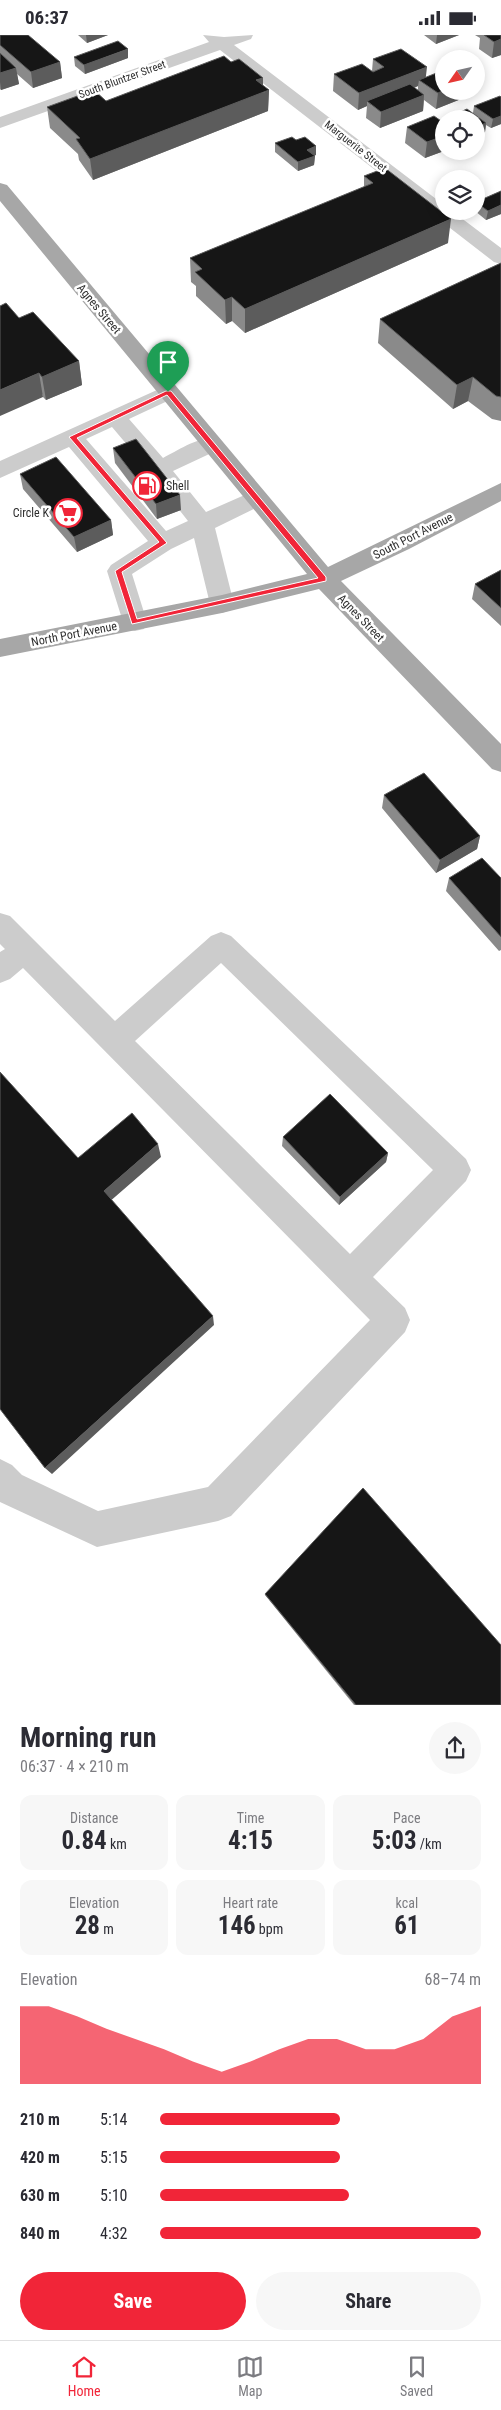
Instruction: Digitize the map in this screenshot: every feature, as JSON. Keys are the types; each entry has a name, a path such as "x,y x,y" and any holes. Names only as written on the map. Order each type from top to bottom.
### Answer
{"main road":[{"name":"Agnes Street","path":"0,189 324,579 498,753"},
{"name":"South Port Avenue","path":"324,579 400,543 501,491"},
{"name":"North Port Avenue","path":"0,648 222,604 324,579"}],"street":[{"name":"South Bluntzer Street","path":"0,123 216,39 245,35"},
{"name":"Marguerite Street","path":"216,39 501,258"},
{"path":"0,470 168,392"},
{"path":"115,417 162,478 202,523 222,604"},
{"path":"72,437 129,493 164,543"},
{"path":"162,478 212,445"},
{"path":"135,622 118,571 164,543 256,498"},
{"path":"0,925 116,1039 393,1320 218,1503 97,1529 9,1489 0,1477"},
{"path":"116,1039 221,945 455,1170 351,1277"},
{"path":"0,970 25,949"}],"building":[{"path":"0,35 28,35 60,62 31,72 0,45"},
{"path":"484,35 501,35 501,39 494,42"},
{"path":"118,41 128,49 84,65 74,57"},
{"path":"401,49 427,67 359,93 334,74 362,64 373,72 384,67 373,59"},
{"path":"0,53 16,68 0,73"},
{"path":"224,56 231,62 239,59 263,78 256,80 269,90 90,159 76,139 80,138 47,107 94,90 106,101"},
{"path":"435,74 435,91 419,80"},
{"path":"410,84 424,95 381,112 367,101"},
{"path":"500,96 501,116 493,119 485,114 485,110 480,110 474,106"},
{"path":"434,116 435,139 427,142 407,127"},
{"path":"292,137 296,140 305,137 316,146 307,150 315,156 298,162 275,143"},
{"path":"385,168 435,207 435,220 449,220 245,309 232,297 225,300 195,272 202,269 190,258 373,183 364,176"},
{"path":"501,191 501,205 488,211 485,209 485,198"},
{"path":"501,263 501,397 496,396 473,377 457,385 380,319"},
{"path":"6,303 19,318 33,312 79,361 42,377 39,373 0,390 0,306"},
{"path":"136,439 180,495 156,504 113,448"},
{"path":"56,457 111,520 74,537 20,474"},
{"path":"501,570 501,608 475,584"},
{"path":"424,773 480,836 440,860 384,795"},
{"path":"482,858 501,878 501,937 449,878"},
{"path":"0,1072 78,1158 132,1113 158,1144 104,1191 213,1316 45,1468 0,1409"},
{"path":"330,1094 388,1153 340,1197 283,1137"},
{"path":"363,1488 501,1645 501,1705 356,1705 265,1594"}],"place":[{"name":"Shell","path":"147,486"},
{"name":"Circle K","path":"68,513"}],"route":[{"path":"168,392 324,579 222,604 135,622 118,571 164,543 72,437 168,392"}]}
